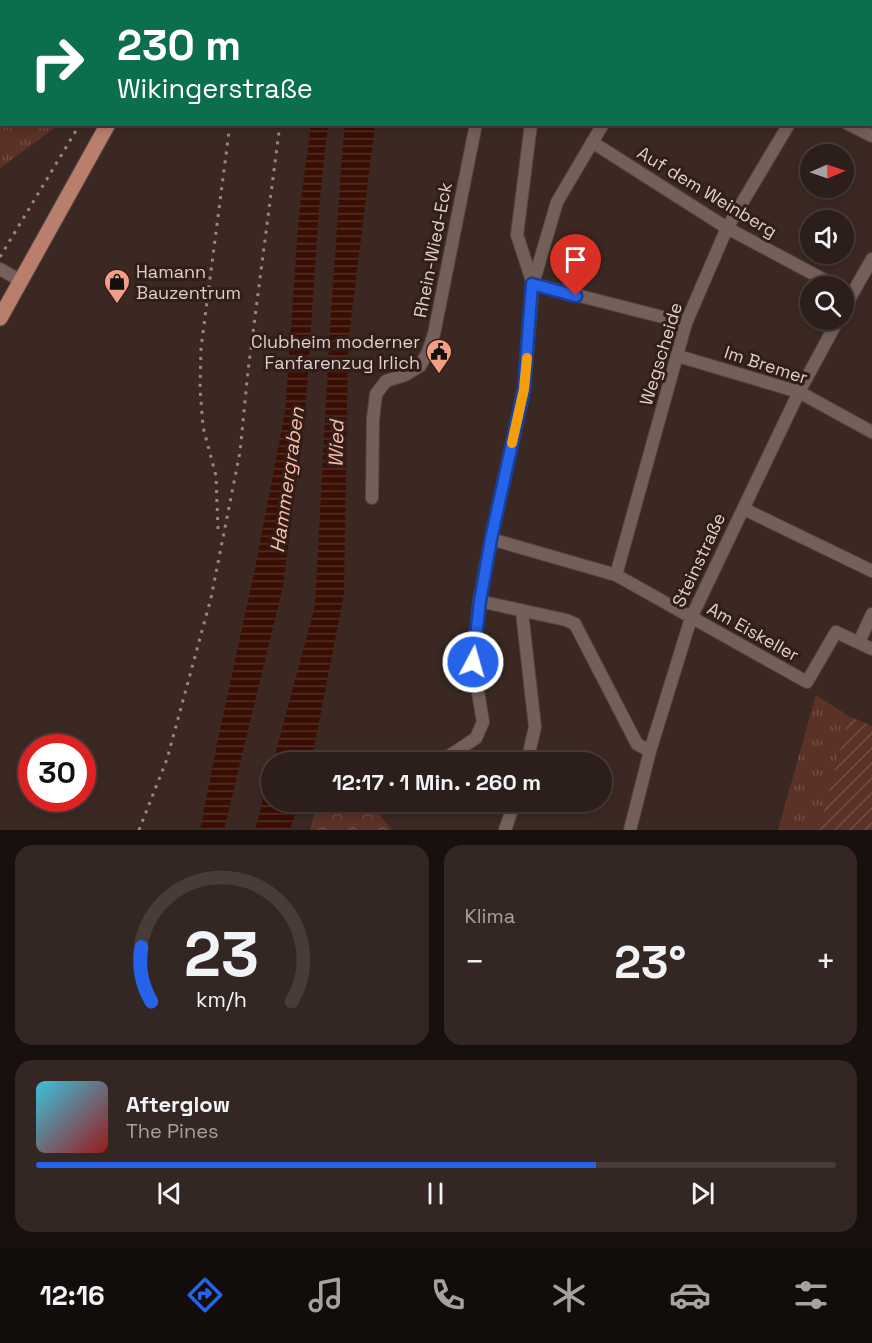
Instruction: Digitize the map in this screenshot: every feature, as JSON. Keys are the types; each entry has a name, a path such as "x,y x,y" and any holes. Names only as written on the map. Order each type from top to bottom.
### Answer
{"main road":[{"path":"0,318 107,126"}],"street":[{"name":"Rhein-Wied-Eck","path":"372,498 373,419 376,394 386,381 405,375 420,366 428,352 434,334 476,126"},
{"path":"531,126 517,235 532,284"},
{"path":"455,752 476,738 483,722 473,662 480,601 491,539 524,389 532,284 557,202 602,126"},
{"name":"Wegscheide","path":"616,575 686,323 727,228 788,126"},
{"path":"852,126 872,136"},
{"name":"Auf dem Weinberg","path":"592,142 727,228 817,276"},
{"path":"854,283 872,260"},
{"path":"0,270 21,281"},
{"path":"532,284 686,323"},
{"name":"Steinstraße","path":"630,830 650,751 691,618 799,392 833,330"},
{"name":"Im Bremer","path":"678,356 799,392 872,432"},
{"path":"744,508 872,571"},
{"name":"Am Eiskeller","path":"491,539 616,575 807,682 836,632 872,649"},
{"path":"480,601 566,620 574,624 637,744 650,751"},
{"path":"522,612 535,727 529,752"},
{"path":"859,642 872,614"},
{"path":"505,830 511,812"}],"green space":[{"path":"0,126 58,126 0,168"},
{"path":"816,695 849,716 819,830 778,830"},
{"path":"849,716 872,726 872,830 819,830"},
{"path":"315,812 377,812 392,830 310,830"}],"water":[{"name":"Hammergraben","path":"311,126 328,126 319,208 305,415 283,586 224,830 200,830 256,564 285,412 299,213"},
{"name":"Wied","path":"345,126 375,126 348,344 344,595 313,752 276,752 315,606 330,327"},
{"path":"261,807 261,812 296,812 290,830 255,830"}],"railway":[{"path":"0,257 79,126"},
{"path":"218,529 216,476 203,427 200,388 201,348 230,126"},
{"path":"139,830 167,759 211,598 240,452 248,371 280,126"}],"slow traffic":[{"path":"512,443 524,389 527,358"}],"place":[{"name":"Hamann Bauzentrum","path":"117,305"},
{"name":"Clubheim moderner Fanfarenzug Irlich","path":"439,375"}],"route":[{"path":"473,662 480,601 491,539 524,389 532,284 576,296"}]}
